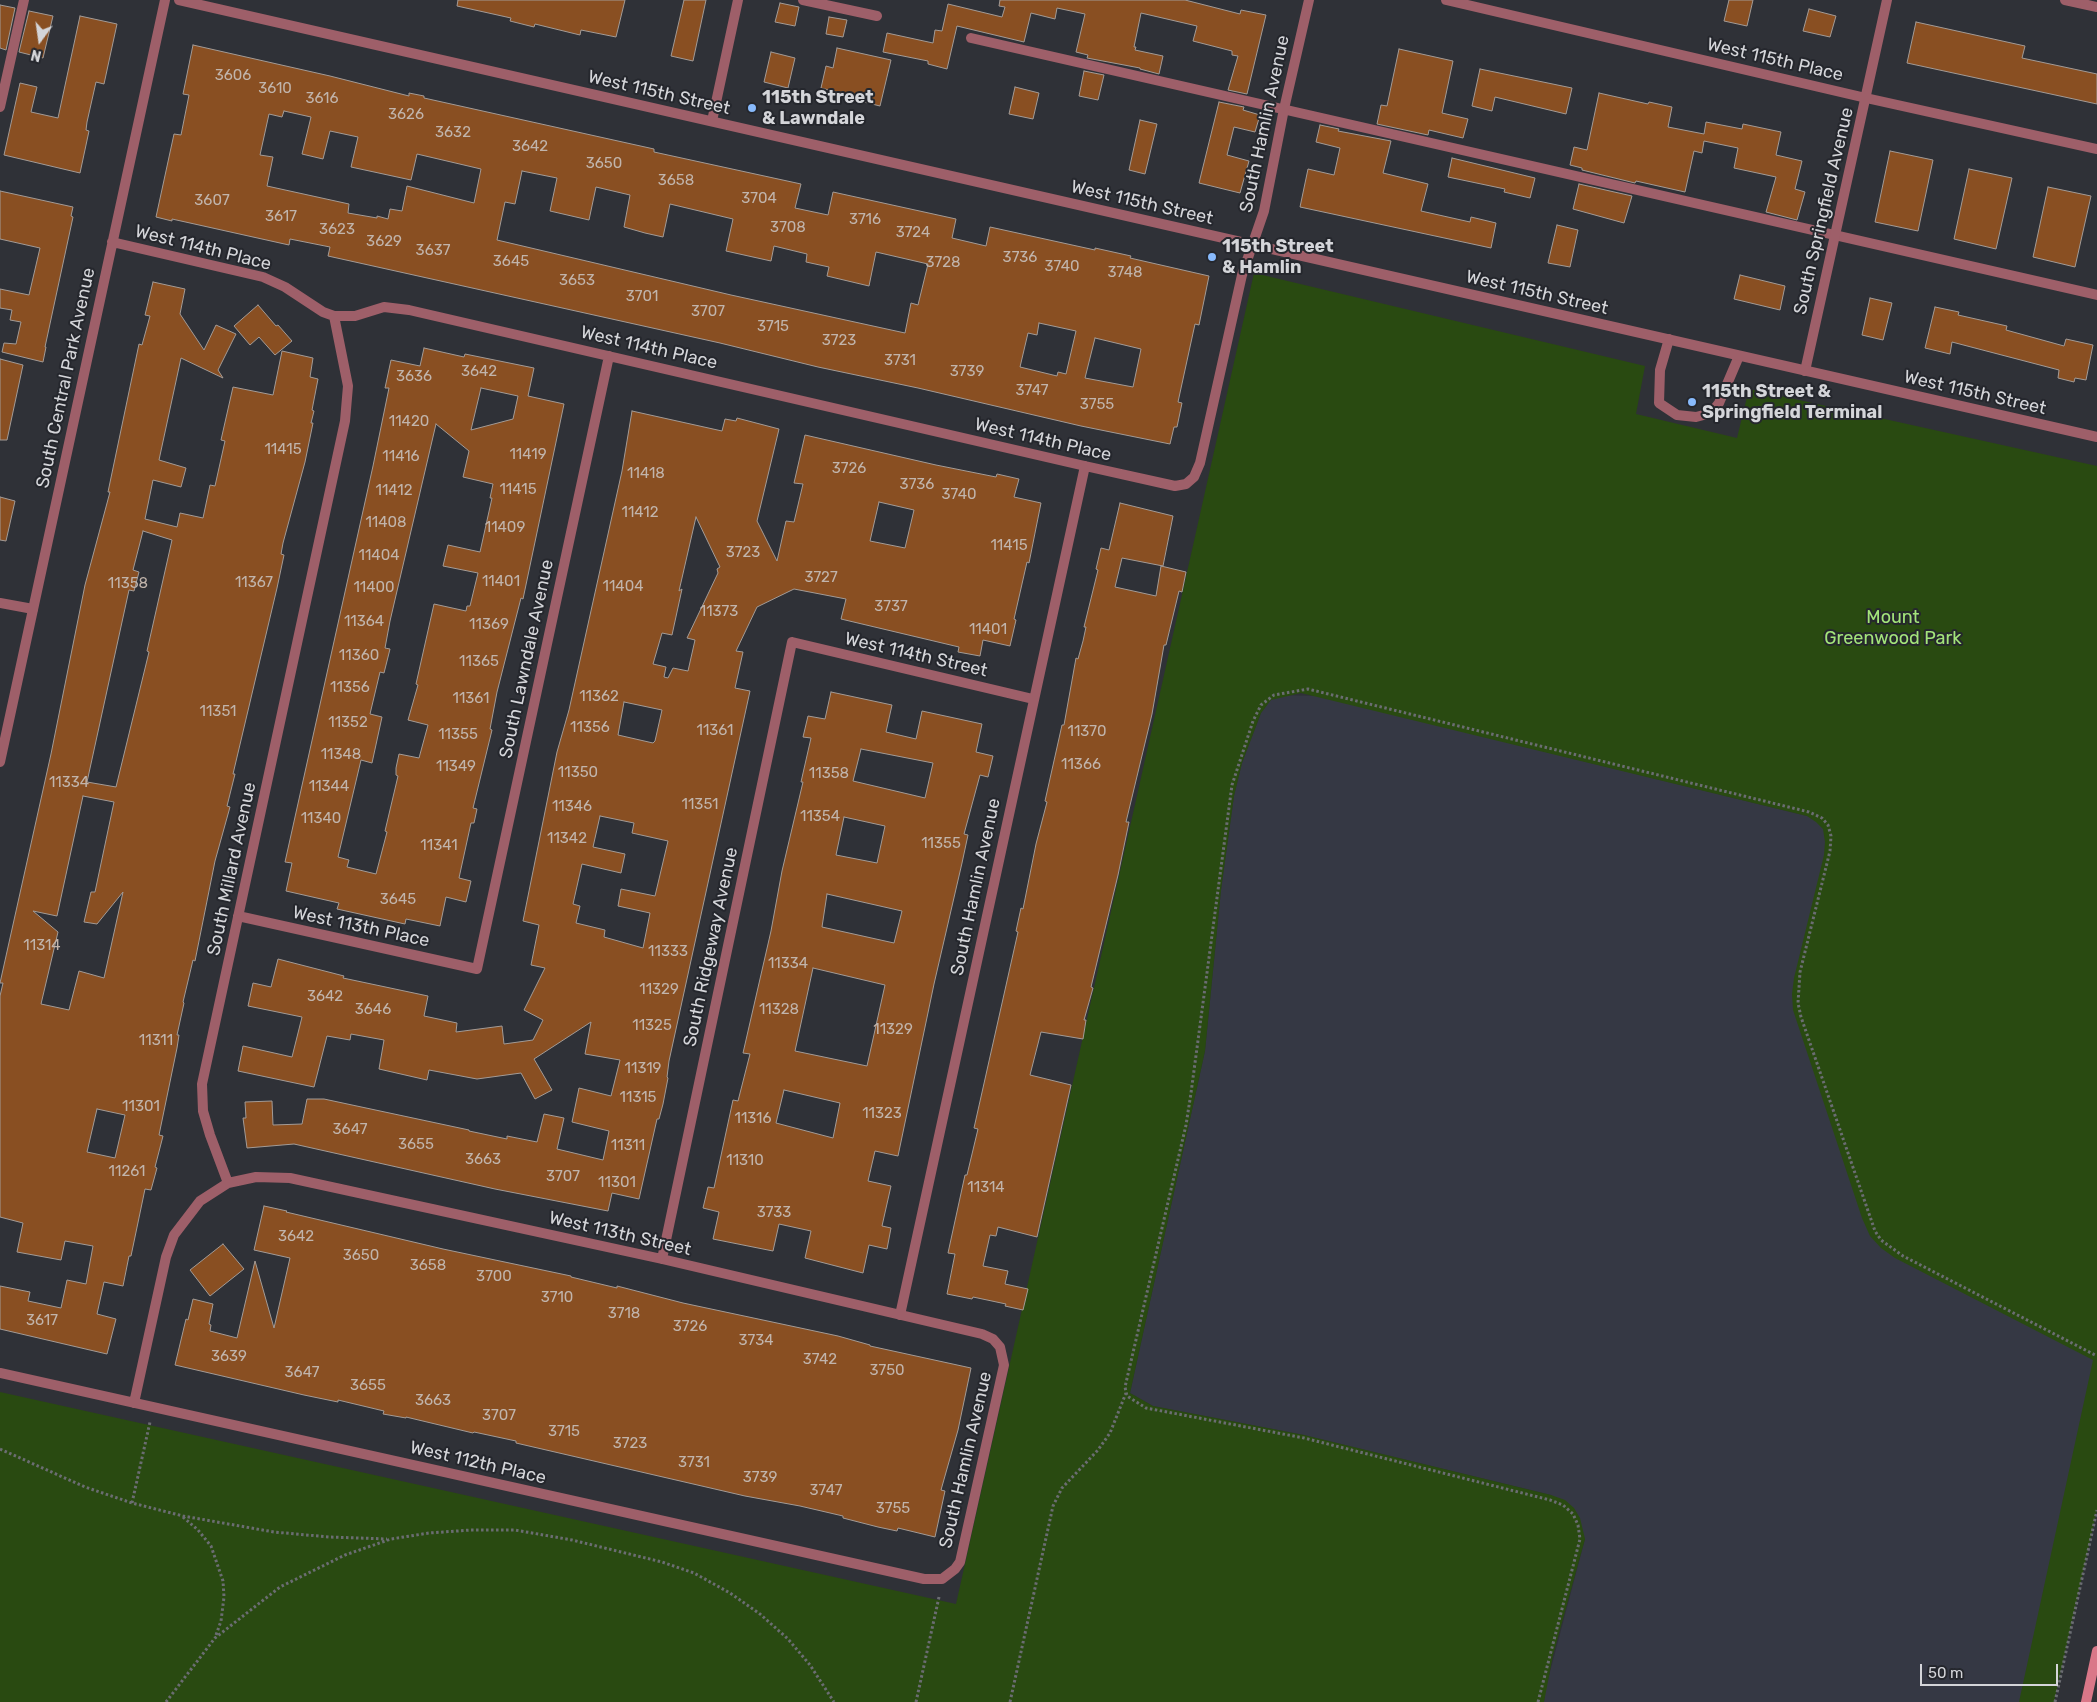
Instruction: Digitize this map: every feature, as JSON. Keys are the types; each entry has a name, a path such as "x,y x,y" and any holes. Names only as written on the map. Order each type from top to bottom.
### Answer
{"main road":[{"path":"2086,1702 2097,1651"}],"street":[{"path":"0,107 24,0"},
{"name":"South Central Park Avenue","path":"0,762 165,0"},
{"name":"West 115th Street","path":"179,0 2097,437"},
{"path":"712,121 738,0"},
{"path":"803,0 877,16"},
{"name":"South Hamlin Avenue","path":"1186,484 1194,477 1200,463 1242,275 1264,211 1284,109 1309,0"},
{"name":"West 115th Place","path":"1446,0 1866,98 2097,149"},
{"name":"South Springfield Avenue","path":"1805,371 1887,0"},
{"path":"2065,0 2097,7"},
{"path":"971,38 2097,295"},
{"name":"West 114th Place","path":"112,242 263,277 285,287 323,312 334,316 355,316 384,308 397,308 1085,466 1175,486 1186,484"},
{"name":"South Millard Avenue","path":"228,1183 203,1111 202,1084 345,421 348,386 334,316"},
{"path":"1669,339 1660,370 1659,403 1677,415 1696,417 1711,413 1719,403 1739,356"},
{"name":"South Lawndale Avenue","path":"477,969 609,356"},
{"name":"South Hamlin Avenue","path":"900,1315 1085,466"},
{"path":"0,602 33,610"},
{"name":"West 114th Street","path":"792,642 1034,699"},
{"name":"South Ridgeway Avenue","path":"662,1259 792,642"},
{"name":"West 113th Place","path":"238,916 477,969"},
{"name":"West 113th Street","path":"228,1183 256,1177 290,1178 662,1259 982,1334 993,1339 1000,1347"},
{"path":"134,1403 166,1257 174,1235 200,1201 228,1183"},
{"name":"South Hamlin Avenue","path":"948,1576 960,1562 1004,1365 1000,1347"},
{"name":"West 112th Place","path":"0,1373 924,1579 942,1579 948,1576"}],"path":[{"path":"1538,1702 1580,1539 1578,1525 1572,1514 1563,1505 1550,1500 1304,1438 1146,1408 1127,1396 1125,1387 1192,1093 1232,785 1253,722 1261,705 1274,694 1308,689 1809,812 1822,818 1828,825 1831,836 1830,850 1800,972 1798,1003 1804,1027 1875,1231 1881,1240 1903,1256 2097,1356"},
{"path":"1010,1702 1054,1506 1062,1488 1098,1450 1110,1432 1126,1391"},
{"path":"132,1503 150,1422"},
{"path":"0,1449 84,1487 132,1503 182,1516 274,1532 329,1537 390,1539 471,1530 515,1530 620,1551 662,1562 694,1573 730,1593 760,1614 788,1639 810,1666 834,1702"},
{"path":"2055,1702 2097,1510"},
{"path":"182,1516 198,1530 210,1546 223,1581 224,1597 221,1621 216,1638"},
{"path":"166,1702 216,1638 280,1588 345,1554 390,1539"},
{"path":"916,1702 939,1596"}],"shaded area":[{"path":"1274,695 1319,696 1807,816 2097,882 2097,1510 2054,1702 1544,1702 1545,1691 1585,1539 1551,1495 1304,1435 1153,1406 1130,1393 1205,1051 1221,890 1234,796 1242,763 1261,713"}],"green space":[{"name":"Mount Greenwood Park","path":"1254,273 1645,366 1636,414 1737,438 1749,389 2097,466 2097,1510 2054,1702 2019,1702 2093,1360 1895,1258 1881,1248 1870,1236 1862,1218 1793,1010 1794,978 1824,855 1823,829 1807,816 1301,693 1271,700 1261,713 1242,763 1234,796 1221,890 1205,1051 1130,1393 1153,1406 1304,1435 1565,1500 1574,1508 1580,1518 1585,1539 1553,1655 1544,1702 0,1702 0,1392 956,1604"}],"building":[{"path":"458,0 625,0 616,37 581,30 580,35 535,24 534,27 510,21 511,18 457,6"},
{"path":"684,0 706,0 693,61 671,56"},
{"path":"1000,0 1185,0 1240,14 1241,10 1266,15 1247,94 1228,90 1238,56 1232,55 1232,51 1193,41 1197,26 1141,13 1134,47 1136,47 1135,50 1163,56 1159,74 1140,68 1087,58 1088,55 1076,52 1085,14 1057,8 1055,19 1031,13 1024,42 957,26 947,69 928,64 928,61 883,52 887,33 933,43 935,30 942,31 948,4 1002,17 1005,7 999,6"},
{"path":"1729,0 1753,0 1747,26 1724,21"},
{"path":"780,3 799,7 795,26 775,22"},
{"path":"0,5 15,8 6,50 0,48"},
{"path":"1809,9 1836,16 1830,37 1803,31"},
{"path":"29,11 53,16 43,58 19,52"},
{"path":"80,16 117,24 104,84 96,82 87,122 86,130 89,131 80,173 4,155 20,83 37,87 31,112 58,118"},
{"path":"829,17 847,20 843,37 826,34"},
{"path":"1916,22 2025,46 2022,58 2097,74 2097,104 1907,63"},
{"path":"193,45 409,96 409,93 424,96 424,98 654,149 654,152 801,184 795,208 828,215 833,192 956,219 952,238 986,246 990,227 1131,256 1130,258 1209,276 1199,325 1195,324 1178,402 1182,403 1177,427 1174,427 1170,444 1081,426 328,256 330,247 290,239 289,245 156,217 174,134 181,135 189,95 183,94","holes":["284,111 311,117 302,154 323,159 330,131 358,137 351,167 411,180 417,154 481,169 474,203 407,186 402,211 390,209 388,219 348,213 349,204 267,186 273,157 260,155 269,114 282,117","522,171 557,178 550,211 589,220 596,187 630,195 624,227 663,237 670,204 733,219 726,251 771,261 774,246 807,254 806,262 829,267 827,276 869,286 876,252 928,264 918,305 911,303 905,333 731,295 497,240 505,202 515,204","1039,323 1076,331 1066,374 1058,372 1057,376 1020,367 1028,333 1037,335","1095,338 1141,349 1133,387 1085,378"]},
{"path":"837,48 891,60 880,106 856,100 856,97 821,88 826,66 833,68"},
{"path":"1399,49 1453,61 1442,113 1468,119 1463,138 1429,130 1428,135 1377,124 1381,105 1387,106"},
{"path":"771,52 795,58 788,88 764,82"},
{"path":"1480,69 1572,88 1566,114 1495,97 1492,111 1472,106"},
{"path":"1084,71 1104,75 1098,100 1079,96"},
{"path":"1015,87 1039,93 1033,119 1009,114"},
{"path":"1599,93 1648,104 1649,102 1672,107 1668,127 1704,134 1706,122 1742,129 1743,124 1781,132 1776,155 1802,161 1795,189 1805,192 1797,220 1766,212 1776,177 1734,168 1738,148 1704,141 1702,153 1694,151 1685,192 1636,181 1635,183 1582,170 1582,168 1570,165 1574,147 1587,150"},
{"path":"1219,102 1244,107 1243,110 1260,115 1255,132 1234,127 1227,155 1249,161 1240,193 1199,183"},
{"path":"1140,120 1157,124 1145,174 1129,170"},
{"path":"1320,125 1339,129 1338,131 1391,141 1383,173 1428,184 1421,211 1470,222 1471,217 1496,223 1491,248 1300,207 1308,169 1334,175 1340,148 1316,142"},
{"path":"1890,151 1933,160 1918,231 1875,222"},
{"path":"1452,158 1535,178 1530,198 1504,192 1505,189 1448,177"},
{"path":"1969,169 2012,178 1996,249 1954,239"},
{"path":"1579,184 1632,196 1624,223 1573,209"},
{"path":"2048,187 2091,196 2075,267 2033,257"},
{"path":"0,191 73,207 71,216 73,217 43,362 2,352 4,343 16,344 21,322 10,320 12,310 0,308 0,289 29,295 40,248 0,239"},
{"path":"1557,225 1578,230 1570,267 1548,263"},
{"path":"1740,275 1785,286 1780,310 1734,299"},
{"path":"153,282 185,289 180,314 204,350 216,325 236,334 218,370 223,378 181,358 159,460 186,468 181,487 153,480 145,519 177,527 180,513 203,518 210,485 215,486 225,441 221,440 233,387 273,395 282,351 313,358 310,377 318,379 312,410 314,411 311,423 313,423 305,462 283,543 281,554 284,555 277,588 233,774 235,774 227,806 230,807 215,861 195,961 193,960 183,1002 177,1035 179,1035 177,1048 159,1135 163,1136 155,1167 157,1168 151,1190 145,1189 123,1286 104,1282 97,1314 116,1319 107,1354 0,1329 0,1286 30,1292 28,1301 61,1308 67,1280 86,1284 93,1246 65,1241 61,1260 17,1252 23,1223 0,1217 0,996 3,983 0,983 51,754 85,585 110,492 108,492 139,344 142,345 150,316 145,315","holes":["143,531 172,540 147,651 149,652 116,787 87,782 129,590 134,591 139,572 133,570","83,796 114,802 95,892 91,892 84,922 97,924 123,892 104,978 79,971 69,1010 41,1004 58,932 33,911 57,916","97,1109 125,1115 115,1158 87,1152"]},
{"path":"1870,298 1892,303 1883,340 1862,335"},
{"path":"258,305 292,341 275,355 259,337 250,345 234,326"},
{"path":"1935,307 1959,312 1958,315 2007,326 2006,330 2064,346 2066,339 2093,345 2086,380 2075,378 2074,382 2058,378 2059,370 1952,342 1950,354 1925,348"},
{"path":"424,348 464,357 465,354 534,368 528,396 564,404 523,599 521,598 497,692 490,729 492,730 473,808 477,809 474,823 471,823 459,878 471,881 466,902 446,897 440,926 406,919 405,924 337,909 339,903 286,891 292,863 285,862 373,466 389,388 385,388 391,360 420,366","holes":["481,388 518,396 513,419 471,430","436,424 469,451 463,477 493,484 490,498 492,498 480,552 448,545 443,566 478,573 470,606 467,606 466,611 434,604 416,684 418,685 408,720 428,725 419,758 399,754 396,768 396,775 398,776 385,831 387,832 376,874 347,867 349,860 338,857 361,760 372,763 382,717 370,714 380,672 384,673 390,649 385,648 390,621"]},
{"path":"0,359 23,365 7,440 0,440"},
{"path":"632,411 722,431 725,419 736,421 737,418 779,429 757,521 777,561 786,521 794,522 803,484 794,483 805,435 936,465 996,477 997,474 1019,479 1014,497 1041,503 1029,563 1027,562 1014,619 1016,620 1010,646 983,640 980,656 958,652 959,647 841,619 846,599 794,589 757,607 736,651 743,652 735,688 750,691 669,1061 663,1104 659,1119 657,1119 639,1199 612,1193 608,1211 495,1189 294,1144 247,1148 243,1118 246,1118 245,1102 272,1101 273,1125 302,1124 307,1099 324,1099 507,1139 507,1136 537,1142 544,1114 564,1118 557,1149 603,1160 609,1131 572,1122 579,1088 611,1096 620,1060 585,1054 591,1022 534,1059 552,1090 535,1099 521,1073 477,1079 429,1070 427,1080 379,1069 384,1040 351,1034 350,1040 327,1036 314,1087 238,1071 243,1046 292,1057 302,1017 248,1006 253,983 271,987 278,959 344,976 343,978 428,996 424,1016 457,1023 456,1032 502,1026 504,1044 533,1040 543,1020 524,1010 545,968 531,965 539,925 523,921 557,752 569,710 622,471","holes":["879,502 914,510 905,548 870,541","696,517 720,567 717,569 718,573 687,638 695,640 688,671 673,668 668,678 664,677 666,667 653,664 662,633 672,635 682,589 679,591","624,702 662,710 653,743 618,735","600,816 634,823 632,833 668,841 655,896 621,889 618,906 650,913 643,948 604,937 605,930 576,923 580,906 573,904 582,864 621,873 625,854 593,847"]},
{"path":"0,497 15,501 6,541 0,540"},
{"path":"1120,503 1173,516 1163,566 1122,558 1115,587 1156,596 1161,566 1186,572 1182,592 1179,591 1166,645 1164,645 1152,714 1126,822 1129,822 1118,875 1084,1020 1086,1020 1083,1039 1041,1032 1030,1075 1071,1085 1037,1237 998,1227 996,1236 990,1235 983,1266 1008,1271 1005,1284 1028,1289 1023,1310 1005,1306 1006,1304 973,1297 972,1299 947,1294 955,1254 948,1253 965,1175 967,1175 978,1129 974,1128 1018,932 1016,931 1021,908 1023,909 1036,844 1047,802 1045,801 1062,725 1064,725 1076,658 1078,659 1083,641 1086,627 1084,627 1098,570 1096,569 1101,548 1109,550"},
{"path":"831,692 892,705 886,732 916,739 922,711 982,724 976,752 993,756 988,777 980,775 964,834 968,835 898,1156 875,1151 868,1181 891,1186 882,1226 891,1228 887,1249 869,1245 863,1273 805,1258 811,1231 779,1224 773,1251 713,1239 719,1212 703,1208 708,1187 714,1188 733,1100 738,1101 750,1054 743,1053 803,782 801,782 811,738 803,737 808,716 825,719","holes":["861,749 933,763 925,798 853,781","844,817 885,826 877,863 836,855","827,894 902,911 894,943 822,927","813,968 885,985 867,1066 795,1051","784,1090 840,1103 833,1138 776,1123"]},
{"path":"264,1206 443,1249 571,1276 617,1288 617,1286 683,1303 838,1336 870,1346 971,1368 958,1430 941,1490 945,1491 935,1537 898,1528 897,1531 878,1527 843,1518 843,1516 800,1506 745,1496 516,1443 516,1441 406,1417 383,1414 384,1411 338,1400 338,1402 304,1395 175,1365 193,1299 213,1304 209,1324 211,1325 210,1331 237,1338 255,1261 274,1328 290,1258 254,1250"},
{"path":"223,1244 244,1269 210,1296 190,1270"}],"place":[{"name":"115th Street & Lawndale","path":"752,108"},
{"name":"115th Street & Hamlin","path":"1212,257"},
{"name":"115th Street & Springfield Terminal","path":"1692,402"}]}
